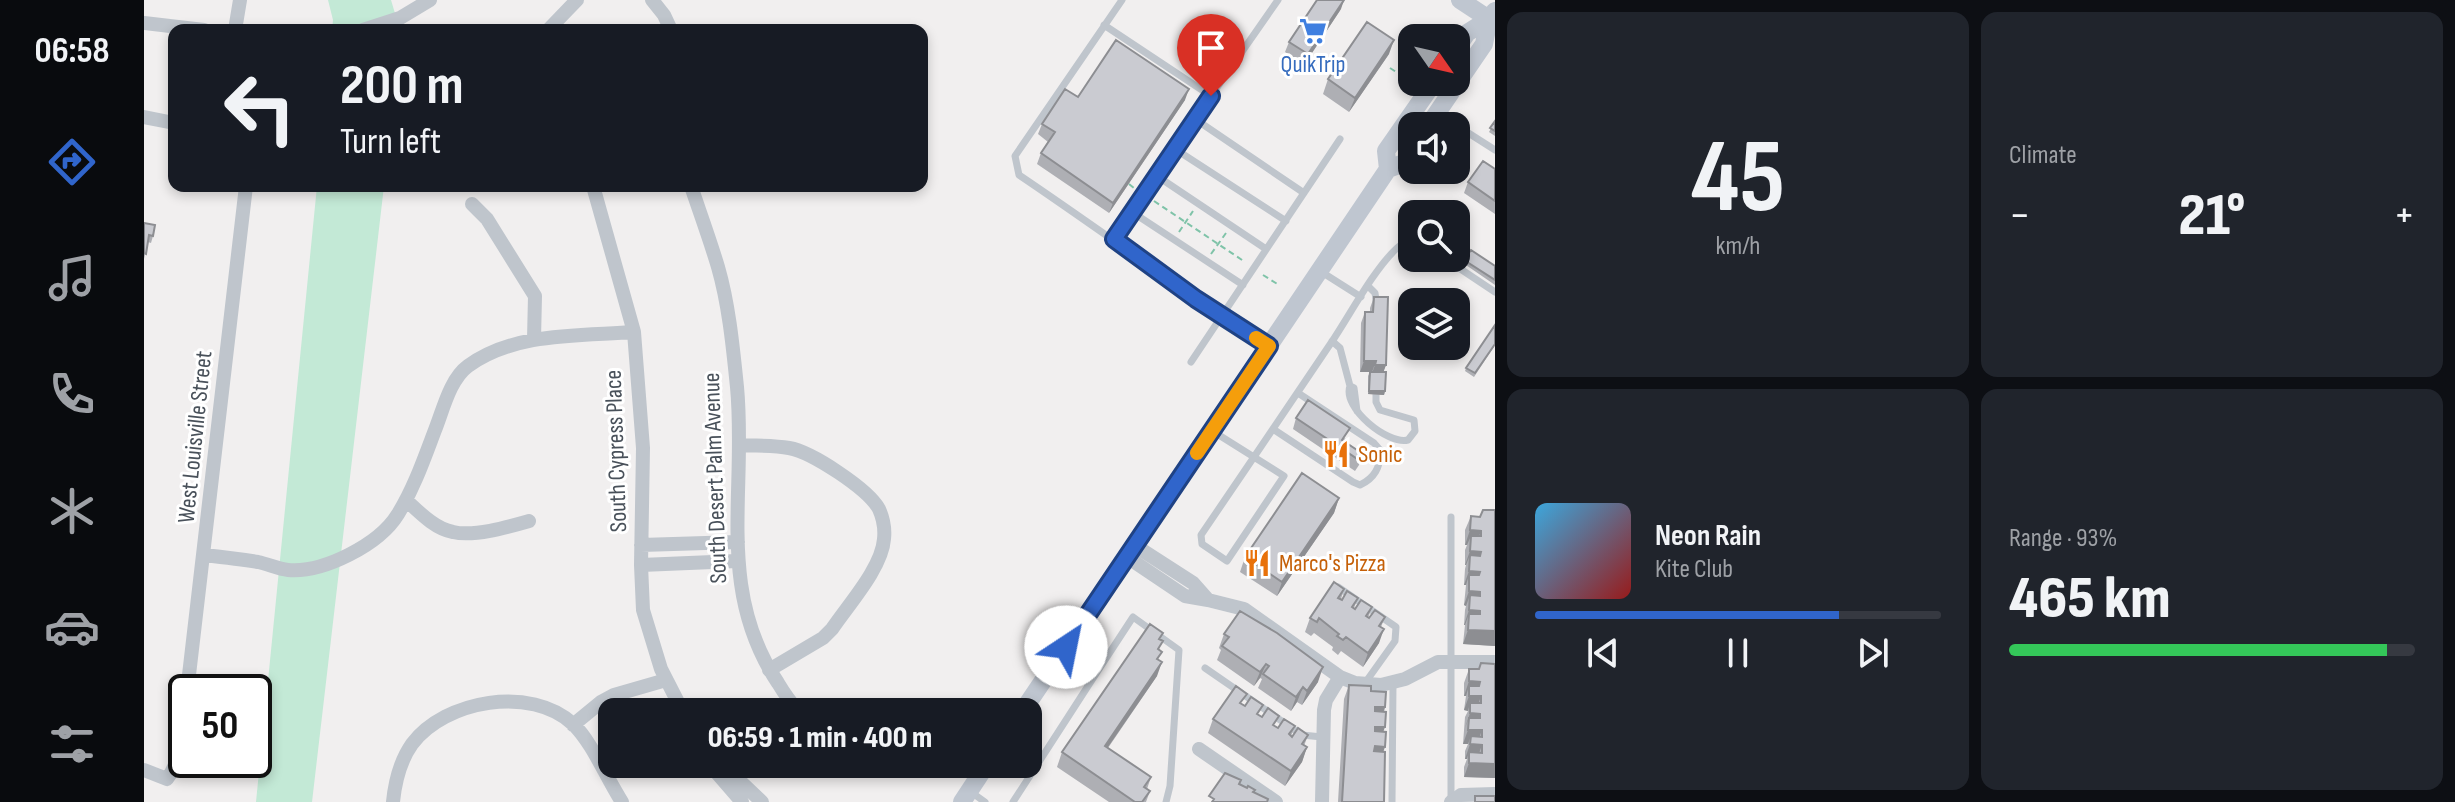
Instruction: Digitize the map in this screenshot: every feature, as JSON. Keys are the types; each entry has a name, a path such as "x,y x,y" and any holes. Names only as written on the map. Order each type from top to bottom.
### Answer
{"main road":[{"path":"1460,0 1493,18"},
{"path":"1470,31 1493,18"},
{"path":"1438,112 1484,44 1493,18"},
{"path":"1388,169 1386,151 1424,96"},
{"path":"1031,698 1388,169 1398,165"},
{"path":"965,796 977,778"}],"street":[{"path":"236,24 240,0"},
{"path":"382,24 400,18 430,0"},
{"path":"554,24 577,0"},
{"path":"652,0 668,24"},
{"path":"144,23 168,26"},
{"path":"144,117 168,122"},
{"name":"West Louisville Street","path":"189,674 245,192"},
{"name":"South Cypress Place","path":"595,192 634,332 643,448 643,610 664,674 676,698"},
{"name":"South Desert Palm Avenue","path":"693,192 719,270 737,388 740,445 737,561 741,594 748,622 769,670 789,698"},
{"path":"472,204 487,219 535,296 534,339"},
{"path":"204,555 258,562 288,570 329,565 349,555 386,529 397,517 419,473 449,394 466,367 495,351 534,339 634,332"},
{"path":"740,445 804,452 873,501 883,522 884,540 879,556 832,629 823,638 769,670"},
{"path":"406,500 429,521 453,533 500,529 529,521"},
{"path":"641,545 738,542"},
{"path":"1130,551 1181,584 1185,596 1244,609 1340,677 1364,685 1393,683 1438,662 1495,662"},
{"path":"641,565 737,561"},
{"path":"573,725 601,702 631,689 645,688 664,674"},
{"path":"1322,802 1326,700 1340,677"},
{"path":"393,802 397,778 413,743 433,725 456,711 522,702 553,711 573,725 622,802"},
{"path":"1199,749 1276,802"},
{"path":"144,770 168,777"},
{"path":"721,778 742,802"},
{"path":"736,778 758,801"},
{"path":"1451,802 1461,795 1495,794"}],"lane":[{"path":"1122,0 1015,156 1019,175 1269,346"},
{"path":"1114,239 1278,0"},
{"path":"1104,25 1211,96"},
{"path":"1195,119 1304,193"},
{"path":"1470,138 1495,150"},
{"path":"1191,362 1340,139"},
{"path":"1175,149 1286,221"},
{"path":"1157,176 1266,249"},
{"path":"1132,212 1243,285"},
{"path":"1212,431 1254,457 1284,476 1227,561 1204,546 1200,538 1254,457 1298,393 1368,286 1398,248"},
{"path":"1320,271 1361,297"},
{"path":"1465,272 1495,292"},
{"path":"1368,286 1376,295 1377,308"},
{"path":"1332,341 1340,348 1352,408 1396,440 1405,441 1414,435 1415,425 1412,419 1386,413 1378,407 1376,376"},
{"path":"1273,429 1353,482 1360,485 1374,474 1380,465 1381,451 1374,443 1298,393"},
{"path":"1451,517 1451,802"},
{"path":"1333,584 1396,627 1395,641 1364,685"},
{"path":"1013,802 1133,617 1179,650 1170,786 1166,802"},
{"path":"1066,647 1099,669"},
{"path":"1205,668 1302,735 1325,737"},
{"path":"1392,802 1393,683"},
{"path":"965,796 985,802"}],"path":[{"path":"1390,68 1398,73"},
{"path":"1129,184 1279,285"},
{"path":"1174,239 1198,204"},
{"path":"1207,261 1231,226"}],"green space":[{"path":"328,0 391,0 398,24 333,24"},
{"path":"316,192 383,192 312,802 256,802 258,778 272,778 272,674 269,674"}],"building":[{"name":"QuikTrip","path":"1317,0 1344,0 1308,54 1289,42"},
{"name":"QuikTrip","path":"1367,22 1394,40 1355,98 1328,79"},
{"path":"1116,40 1189,89 1113,203 1041,153 1055,132 1042,124 1065,89 1078,97"},
{"path":"1483,161 1495,169 1495,201 1470,183"},
{"path":"144,223 155,225 153,236 149,235 146,254 144,253"},
{"path":"1470,251 1495,266 1495,280 1470,264"},
{"path":"1374,297 1388,297 1386,365 1364,361 1365,312 1373,312"},
{"path":"1495,325 1495,344 1475,373 1466,368"},
{"path":"1370,372 1386,372 1385,391 1369,391"},
{"path":"1308,400 1350,428 1342,440 1363,454 1359,460 1296,418"},
{"path":"1302,473 1339,498 1282,582 1245,557"},
{"path":"1483,510 1495,510 1495,631 1468,630 1469,614 1480,614 1480,611 1469,610 1470,595 1480,596 1480,592 1469,591 1469,575 1479,575 1480,572 1469,571 1470,555 1480,556 1481,552 1470,551 1471,536 1481,536 1481,531 1470,530 1471,516 1480,517"},
{"path":"1334,582 1344,589 1338,598 1342,600 1347,591 1358,598 1352,607 1355,609 1361,600 1372,607 1366,616 1369,618 1375,610 1385,617 1379,626 1384,629 1368,653 1346,637 1343,640 1337,636 1339,634 1319,618 1317,622 1310,618"},
{"path":"1240,611 1277,633 1323,667 1307,691 1303,687 1296,697 1263,674 1269,666 1266,664 1260,672 1222,646 1229,637 1224,634"},
{"path":"1150,624 1163,633 1158,649 1162,652 1157,659 1162,662 1105,746 1151,777 1144,787 1150,791 1142,802 1135,802 1062,752"},
{"path":"1481,663 1495,664 1495,764 1469,763 1469,752 1482,753 1482,745 1470,744 1471,736 1482,737 1482,730 1468,730 1469,718 1480,718 1480,714 1470,713 1470,703 1481,703 1481,696 1469,696 1469,686 1479,686 1480,682 1469,681 1469,669 1479,669"},
{"path":"1349,685 1371,686 1371,691 1386,692 1385,707 1375,707 1375,711 1386,712 1385,727 1375,727 1375,731 1386,732 1385,747 1375,746 1374,751 1385,752 1384,802 1342,802"},
{"path":"1236,686 1247,694 1240,703 1245,706 1251,697 1263,705 1257,714 1262,717 1268,708 1279,716 1273,725 1278,728 1284,719 1295,726 1289,734 1292,737 1298,728 1308,735 1302,744 1307,747 1291,771 1213,719"},
{"path":"1225,773 1241,780 1239,784 1255,790 1253,792 1268,799 1267,802 1212,802 1214,799 1209,796"},
{"path":"1475,796 1495,796 1495,802 1475,802"}],"slow traffic":[{"path":"1197,453 1269,346 1256,338"}],"place":[{"name":"QuikTrip","path":"1313,31"},
{"name":"Sonic","path":"1336,454"},
{"name":"Marco's Pizza","path":"1257,563"}],"route":[{"path":"1066,647 1269,346 1196,299 1114,239 1211,96"}]}
